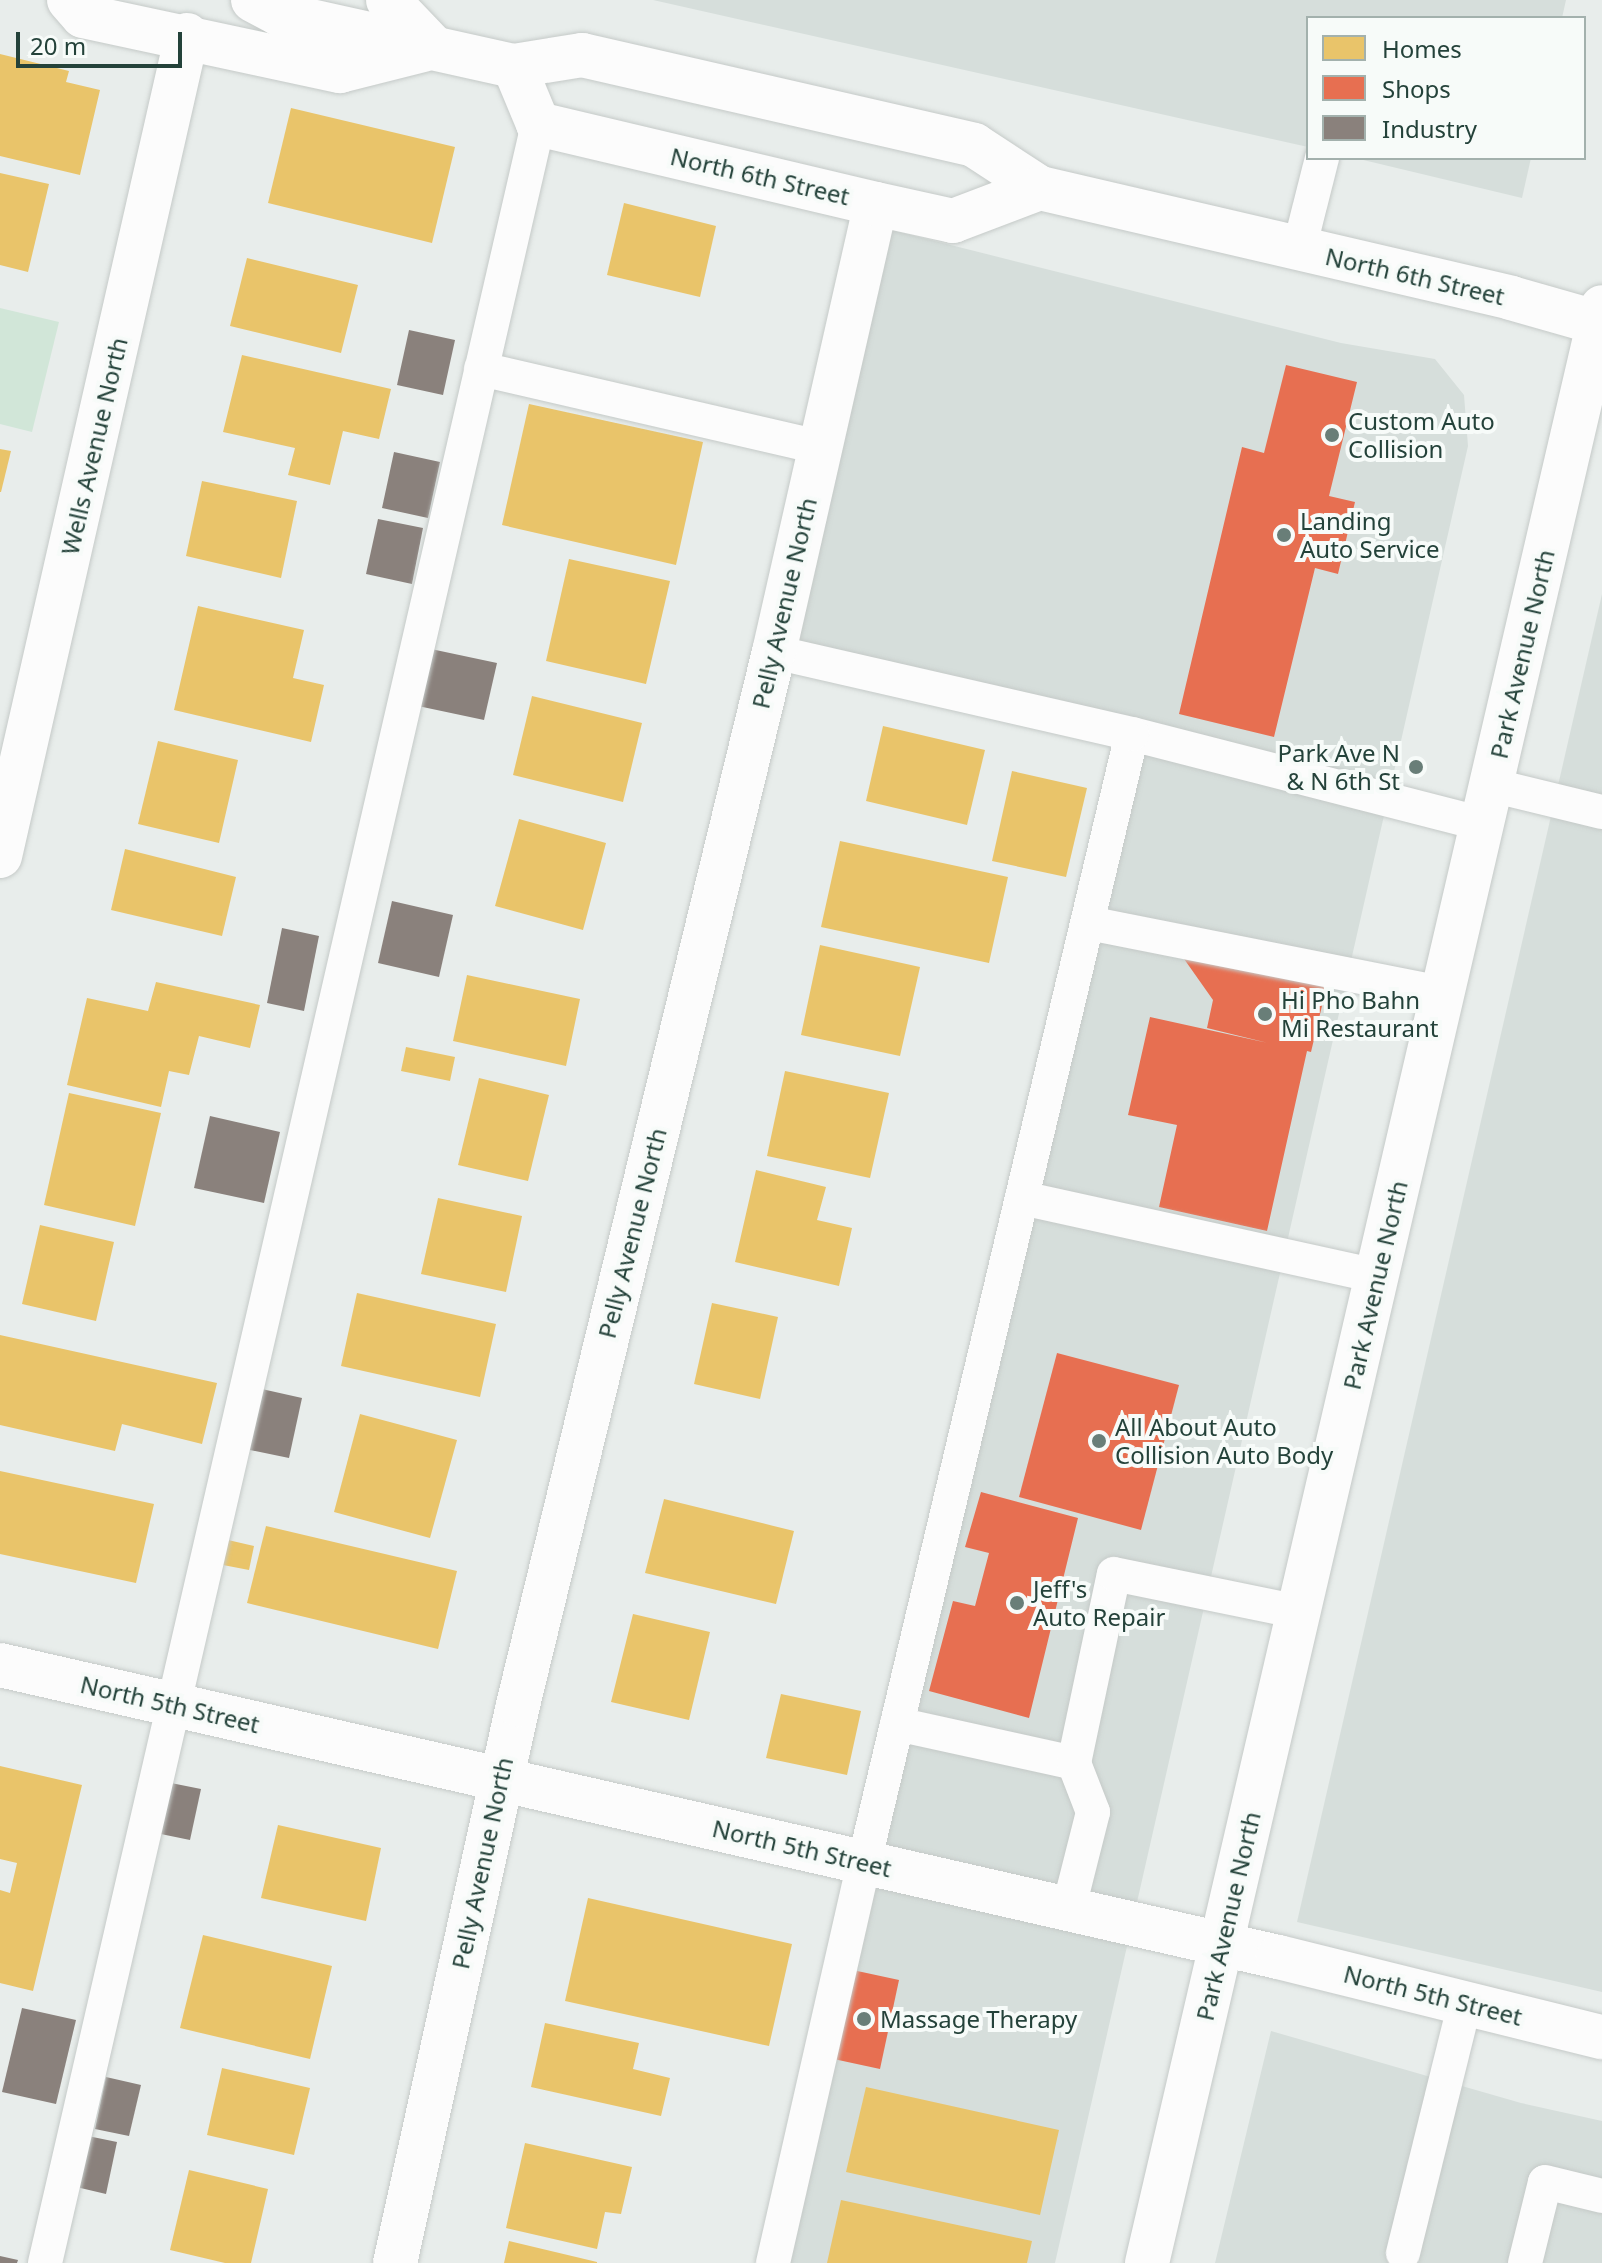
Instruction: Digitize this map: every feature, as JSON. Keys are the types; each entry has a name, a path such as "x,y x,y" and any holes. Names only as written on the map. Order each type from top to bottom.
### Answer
{"street":[{"name":"North 6th Street","path":"69,0 83,16 187,35 340,71 434,48 514,66 582,55 974,145 1040,188 1601,318"},
{"path":"253,0 279,14 434,48"},
{"path":"388,0 434,48"},
{"name":"Wells Avenue North","path":"0,856 187,35"},
{"path":"514,66 538,124"},
{"name":"North 6th Street","path":"538,124 953,221 1040,188"},
{"name":"Pelly Avenue North","path":"395,2263 501,1779 774,652 876,204"},
{"name":"Park Avenue North","path":"1147,2263 1601,318"},
{"name":"North 5th Street","path":"0,1665 864,1863 1602,2037"}],"lane":[{"path":"45,2263 171,1705 538,124"},
{"path":"1299,249 1321,160"},
{"path":"481,369 820,447"},
{"path":"774,652 1132,734 1487,804 1602,812"},
{"path":"773,2263 864,1863 1132,734"},
{"path":"1088,923 1443,993"},
{"path":"1022,1198 1377,1276"},
{"path":"1068,1911 1093,1812 1074,1763 1114,1574 1299,1612"},
{"path":"897,1724 1074,1763"},
{"path":"1403,2253 1465,2003"},
{"path":"1525,2263 1545,2182 1602,2196"}],"shaded area":[{"path":"653,0 1566,0 1562,16 1306,16 1306,147"},
{"path":"1363,160 1531,160 1522,198"},
{"path":"871,225 1341,343 1435,359 1464,395 1468,446 1055,2263 773,2263 1132,735 774,652"},
{"path":"1602,594 1602,1992 1297,1922"},
{"path":"1271,2031 1521,2103 1602,2121 1602,2263 1215,2263"}],"green space":[{"path":"0,308 59,322 32,432 0,424"}],"building: Homes":[{"path":"0,54 69,71 66,82 100,90 80,175 0,156"},
{"path":"291,108 455,147 432,243 268,203"},
{"path":"0,173 49,184 28,272 0,265"},
{"path":"624,203 716,226 700,297 607,275"},
{"path":"247,258 358,285 341,353 230,326"},
{"path":"242,355 391,389 379,439 343,431 330,485 288,475 295,448 223,432"},
{"path":"529,404 703,442 676,565 502,525"},
{"path":"0,449 11,451 1,492 0,492"},
{"path":"202,481 297,501 281,578 186,556"},
{"path":"569,559 670,581 646,684 546,661"},
{"path":"198,606 304,630 293,678 324,685 311,742 174,710"},
{"path":"532,696 642,723 623,802 513,775"},
{"path":"883,726 985,750 967,825 866,801"},
{"path":"158,741 238,760 219,843 138,824"},
{"path":"1012,771 1087,788 1066,877 992,861"},
{"path":"519,819 606,843 583,930 495,906"},
{"path":"840,841 1008,877 989,963 821,927"},
{"path":"125,849 236,877 222,936 111,910"},
{"path":"820,945 920,967 900,1056 801,1035"},
{"path":"467,975 580,999 566,1066 453,1041"},
{"path":"156,982 260,1005 250,1048 199,1036 189,1075 169,1071 161,1107 67,1085 87,998 148,1011"},
{"path":"406,1047 455,1057 450,1081 401,1071"},
{"path":"785,1071 889,1093 870,1178 767,1156"},
{"path":"479,1078 549,1095 528,1181 458,1165"},
{"path":"69,1093 161,1113 135,1226 44,1205"},
{"path":"756,1170 826,1187 817,1220 852,1228 839,1286 735,1262"},
{"path":"438,1198 522,1216 506,1292 421,1274"},
{"path":"40,1225 114,1242 96,1321 22,1304"},
{"path":"357,1293 496,1324 480,1397 341,1366"},
{"path":"712,1303 778,1317 760,1399 694,1384"},
{"path":"0,1335 217,1383 202,1444 122,1424 115,1451 0,1425"},
{"path":"360,1414 457,1440 430,1538 334,1512"},
{"path":"0,1471 154,1504 136,1583 0,1554"},
{"path":"664,1499 794,1531 776,1604 645,1573"},
{"path":"266,1526 457,1571 438,1649 247,1603"},
{"path":"228,1540 254,1546 249,1570 223,1565"},
{"path":"633,1614 710,1632 689,1720 611,1702"},
{"path":"781,1694 861,1711 847,1775 766,1758"},
{"path":"0,1766 82,1785 33,1991 0,1983 0,1890 10,1893 17,1863 0,1859"},
{"path":"278,1825 381,1848 366,1921 261,1898"},
{"path":"588,1898 792,1944 769,2046 565,2001"},
{"path":"203,1935 332,1966 310,2059 180,2028"},
{"path":"545,2023 639,2043 633,2069 670,2078 661,2116 531,2087"},
{"path":"222,2068 310,2088 294,2155 207,2135"},
{"path":"866,2087 1059,2130 1040,2215 846,2172"},
{"path":"525,2143 632,2167 621,2214 605,2212 597,2249 506,2228"},
{"path":"189,2170 268,2189 251,2263 225,2263 170,2250"},
{"path":"841,2200 1032,2241 1027,2263 827,2263"},
{"path":"509,2241 597,2262 597,2263 504,2263"}],"building: Shops":[{"name":"Landing Auto Service","path":"1286,365 1357,382 1329,496 1355,502 1338,574 1315,568 1274,737 1179,714 1242,447 1264,453"},
{"path":"1182,956 1327,985 1311,1052 1307,1051 1267,1231 1159,1207 1177,1125 1128,1115 1150,1017 1268,1043 1207,1028 1213,1000"},
{"name":"All About Auto Collision Auto Body","path":"1057,1353 1179,1385 1141,1530 1019,1497"},
{"name":"Jeff's Auto Repair","path":"981,1492 1078,1518 1029,1718 929,1691 953,1601 975,1606 989,1553 965,1547"},
{"name":"Massage Therapy","path":"848,1969 899,1980 880,2069 829,2058"}],"building: Industry":[{"path":"409,330 455,340 443,395 397,385"},
{"path":"394,452 440,462 428,518 382,508"},
{"path":"378,519 423,528 412,584 366,574"},
{"path":"431,649 497,663 484,720 418,706"},
{"path":"392,901 453,915 439,977 378,963"},
{"path":"282,928 319,936 304,1011 267,1003"},
{"path":"210,1116 280,1132 264,1203 194,1188"},
{"path":"253,1387 302,1398 289,1458 240,1448"},
{"path":"166,1782 201,1789 190,1840 156,1833"},
{"path":"22,2008 76,2020 56,2104 2,2092"},
{"path":"106,2077 141,2085 129,2136 95,2129"},
{"path":"83,2135 117,2142 106,2194 72,2186"},
{"path":"0,2256 18,2260 17,2263 0,2263"}],"place":[{"name":"Custom Auto Collision","path":"1332,435"},
{"name":"Landing Auto Service","path":"1284,535"},
{"name":"Park Ave N & N 6th St","path":"1416,767"},
{"name":"Hi Pho Bahn Mi Restaurant","path":"1265,1014"},
{"name":"All About Auto Collision Auto Body","path":"1099,1441"},
{"name":"Jeff's Auto Repair","path":"1017,1603"},
{"name":"Massage Therapy","path":"864,2019"}]}
